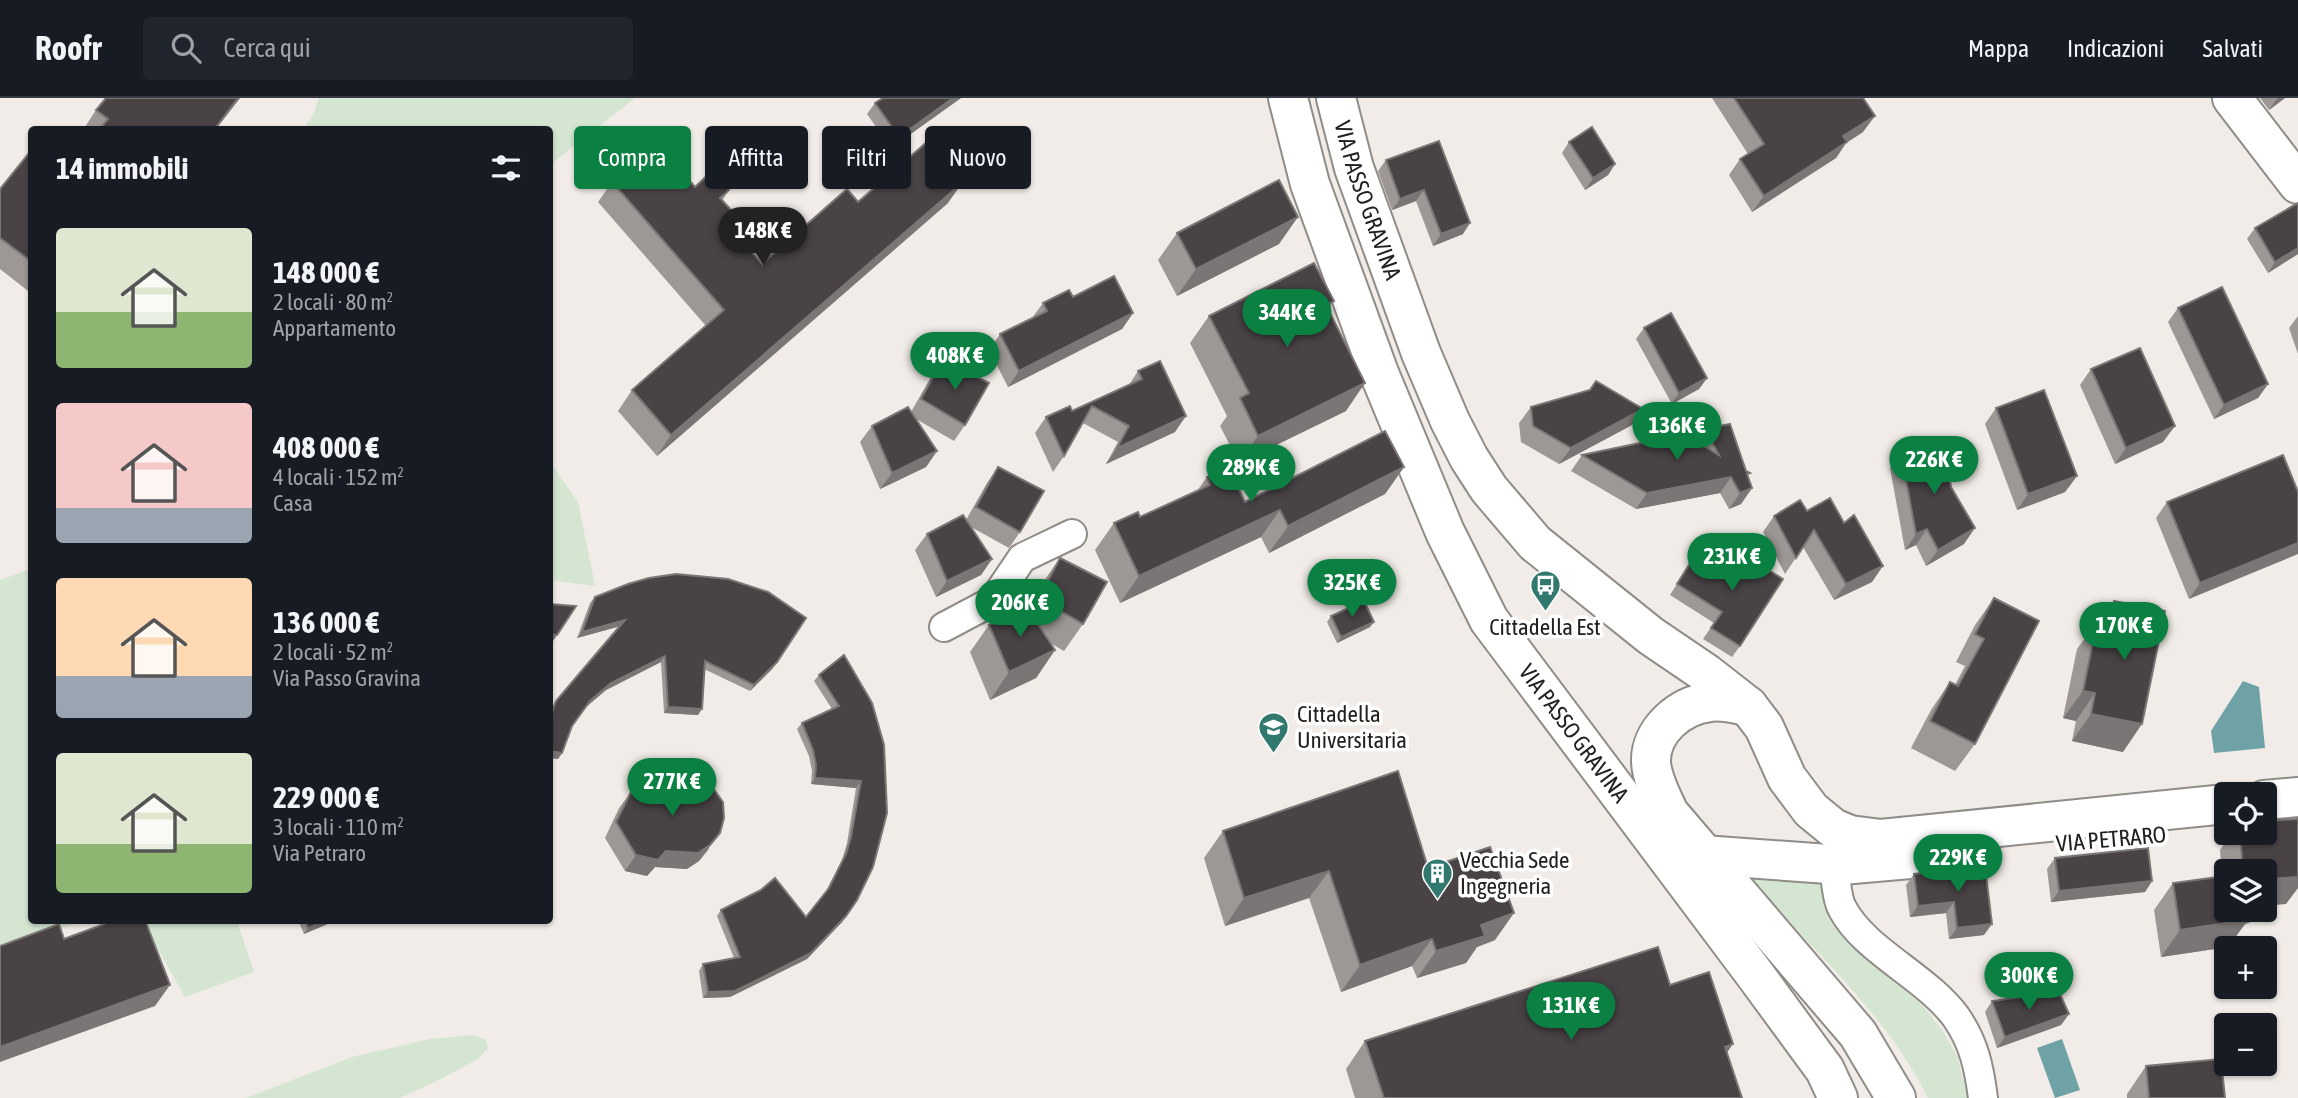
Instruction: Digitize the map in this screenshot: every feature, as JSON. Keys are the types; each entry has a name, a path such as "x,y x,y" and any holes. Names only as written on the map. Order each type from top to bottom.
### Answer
{"main road":[{"name":"VIA PASSO GRAVINA","path":"1288,98 1310,184 1329,240 1404,437 1450,544 1489,620 1825,1070 1838,1098"},
{"name":"VIA PASSO GRAVINA","path":"1336,98 1354,168 1421,353 1450,421 1489,489 1535,543 1651,636 1748,706 1765,727 1787,778 1811,810 1833,828 1846,850"},
{"path":"2232,98 2298,184"},
{"path":"1748,706 1724,701 1707,702 1666,723 1654,739 1651,761 1654,779 1669,813 1703,856 1858,1034 1896,1098"},
{"path":"1585,747 1676,834 1703,856"},
{"path":"2277,799 2298,797"},
{"name":"VIA PETRARO","path":"1846,850 1881,839 2214,805"},
{"path":"2277,823 2298,821"},
{"name":"VIA PETRARO","path":"1703,856 2214,829"}],"street":[{"path":"944,627 993,601 1021,558 1072,534"},
{"path":"1846,850 1835,876 1842,908 1861,933 1927,986 1955,1015 1974,1048 1983,1098"}],"green space":[{"path":"319,98 635,98 599,126 574,126 574,146 553,163 553,126 305,126 313,115"},
{"path":"553,466 578,502 595,586 553,580"},
{"path":"28,570 28,924 73,924 0,947 0,580"},
{"path":"1753,875 1820,878 1849,936 1922,1005 1942,1030 1957,1056 1968,1098 1928,1098 1892,1039 1871,1011 1751,881"},
{"path":"144,924 238,924 254,972 185,997"},
{"path":"474,1035 486,1040 488,1048 478,1059 400,1098 246,1098 352,1057 430,1039"}],"water":[{"path":"2243,681 2259,687 2265,748 2214,753 2211,731"},
{"path":"2062,1039 2080,1090 2055,1098 2037,1048"}],"building":[{"path":"106,98 238,98 217,126 102,126 108,119 96,110"},
{"path":"883,98 953,98 911,128 911,126 891,126 875,103"},
{"path":"1734,98 1863,98 1875,116 1843,136 1847,142 1764,196 1740,159 1764,144"},
{"path":"1592,127 1615,164 1593,178 1569,142"},
{"path":"1439,141 1470,223 1441,234 1424,190 1400,199 1386,160"},
{"path":"925,144 925,189 955,189 671,435 632,390 724,310 618,189 691,189 691,182 695,187 705,178 705,189 728,189 720,198 732,211 723,220 762,264 847,189 858,202 873,189 911,189 911,156"},
{"path":"28,154 28,259 0,238 0,189"},
{"path":"1279,180 1298,217 1196,269 1177,233"},
{"path":"2298,203 2298,248 2275,262 2255,228"},
{"path":"1314,263 1334,301 1326,305 1365,383 1258,436 1240,398 1249,393 1209,316"},
{"path":"1114,276 1133,313 1019,371 1000,334 1047,311 1043,303 1069,290 1073,297"},
{"path":"2222,287 2268,384 2224,405 2178,308"},
{"path":"1671,313 1707,378 1679,393 1644,328"},
{"path":"2140,348 2175,426 2126,448 2091,369"},
{"path":"943,359 989,383 965,425 921,399"},
{"path":"1160,361 1186,416 1117,448 1129,426 1092,406 1064,456 1046,417 1070,406 1072,411 1142,379 1138,371"},
{"path":"1596,381 1643,409 1571,448 1533,426 1531,407 1590,390"},
{"path":"2044,390 2077,476 2028,494 1996,408"},
{"path":"908,407 937,451 892,473 872,426"},
{"path":"1730,424 1746,471 1750,473 1747,474 1752,488 1740,493 1731,477 1647,493 1582,455 1683,434 1719,455 1705,429"},
{"path":"1385,431 1404,467 1288,526 1280,510 1139,576 1114,523 1138,512 1140,517 1210,485 1207,477 1228,467 1245,502"},
{"path":"1943,442 1951,487 1975,528 1938,550 1927,529 1916,534 1901,452"},
{"path":"2283,455 2298,492 2298,543 2200,583 2167,502"},
{"path":"998,467 1044,491 1020,532 976,507"},
{"path":"1830,498 1844,523 1854,515 1883,566 1846,584 1814,530 1796,558 1774,516 1800,500 1807,511"},
{"path":"963,515 992,559 947,581 927,534"},
{"path":"1696,554 1729,576 1743,554 1783,579 1740,646 1711,628 1722,612 1677,584"},
{"path":"1060,558 1107,582 1083,624 1039,598"},
{"path":"676,574 728,579 768,592 806,618 777,662 754,685 705,661 702,709 668,707 665,656 611,683 590,701 572,726 562,753 553,752 553,710 556,701 625,620 582,632 595,597 649,578"},
{"path":"1994,598 2039,621 1975,744 1930,721 1950,682 1958,686 1984,639 1975,634"},
{"path":"1364,601 1374,622 1341,637 1331,616"},
{"path":"2114,601 2165,611 2142,724 2091,714 2095,693 2083,691 2097,622 2110,624"},
{"path":"553,604 576,606 557,635 553,635"},
{"path":"1026,606 1055,650 1009,672 989,625"},
{"path":"844,655 872,703 884,745 887,813 873,867 846,916 811,953 735,991 708,992 703,964 740,957 721,910 761,890 775,878 806,917 829,888 846,854 861,781 815,778 813,750 802,723 839,706 819,675"},
{"name":"Vecchia Sede Ingegneria","path":"1398,771 1428,868 1490,847 1514,913 1481,925 1485,936 1436,951 1432,939 1360,965 1329,871 1244,898 1223,831"},
{"path":"672,777 687,777 704,782 715,791 723,802 724,818 720,833 710,845 698,853 666,851 658,860 636,855 616,822 631,792 652,794 659,784"},
{"path":"2298,819 2298,877 2277,879 2277,859 2242,859 2241,845 2277,845 2277,820"},
{"path":"2148,848 2152,881 2059,891 2055,858"},
{"path":"1985,866 1992,924 1957,928 1954,902 1918,906 1914,874"},
{"path":"2214,878 2214,922 2234,922 2180,930 2173,883"},
{"path":"59,924 64,939 104,924 147,924 170,985 0,1047 0,946"},
{"path":"1658,947 1670,985 1709,972 1733,1044 1725,1047 1742,1098 1384,1098 1365,1041"},
{"path":"2059,992 2069,1014 2005,1037 1992,1001"},
{"path":"2214,1060 2214,1076 2223,1076 2225,1098 2149,1098 2146,1066"}],"place":[{"name":"Cittadella Est","path":"1545,613"},
{"name":"Cittadella Universitaria","path":"1274,754"},
{"name":"Vecchia Sede Ingegneria","path":"1437,900"}]}
